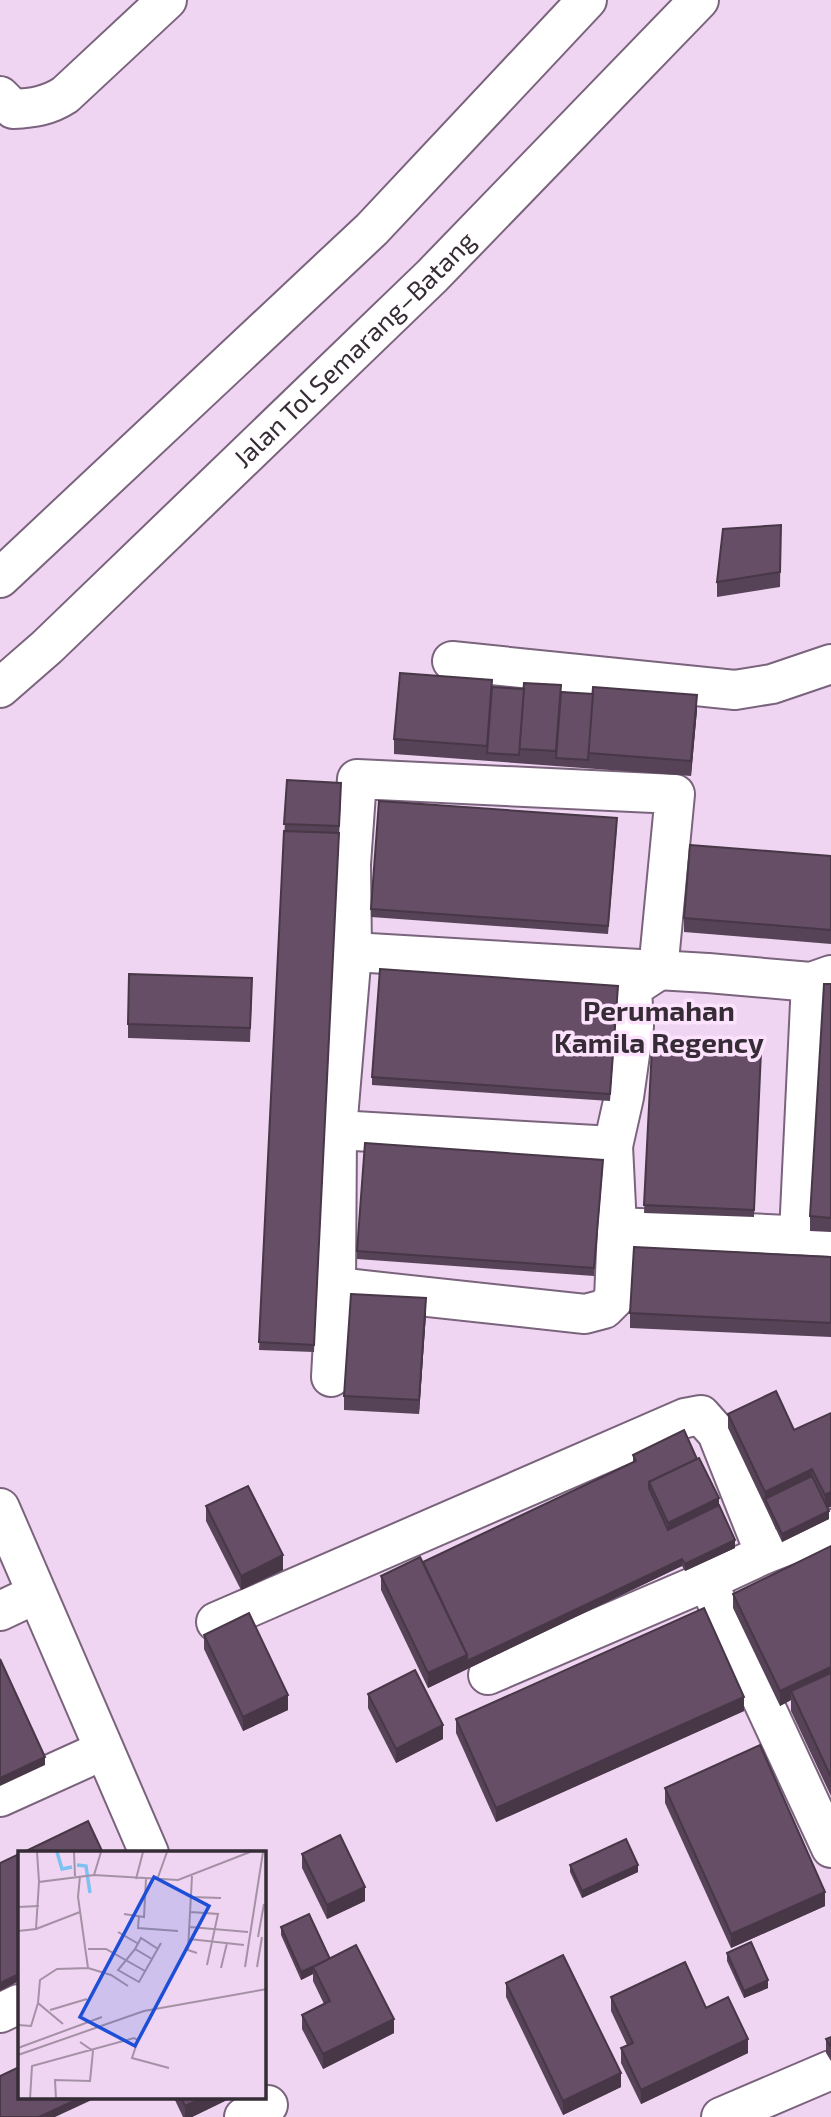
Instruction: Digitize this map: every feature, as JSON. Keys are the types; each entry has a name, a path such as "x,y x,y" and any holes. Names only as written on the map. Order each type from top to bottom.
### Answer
{"main road":[{"path":"0,96 13,109 38,108 54,102 167,0"},
{"path":"0,578 372,229 587,0"},
{"name":"Jalan Tol Semarang–Batang","path":"0,688 47,647 432,276 699,0"},
{"path":"452,661 735,690 772,684 831,664"},
{"path":"331,1377 337,1287 337,1130 352,952 351,864 357,779 675,794 658,971"},
{"path":"352,952 821,978 815,1236 617,1227"},
{"path":"337,1287 585,1314 604,1309 614,1299 617,1227 613,1146 624,1097 634,1026 632,988 658,971"},
{"path":"337,1130 613,1146"},
{"path":"216,1622 685,1418 701,1415 718,1433 765,1554"},
{"path":"0,1508 148,1851"},
{"path":"488,1675 765,1554 831,1529"},
{"path":"708,1581 831,1848"},
{"path":"0,1611 36,1594"},
{"path":"0,1797 104,1750"},
{"path":"0,2013 18,2004"},
{"path":"721,2117 787,2104 831,2070"}],"building":[{"path":"781,525 780,572 717,582 723,529"},
{"path":"400,673 492,680 487,746 394,739"},
{"path":"524,683 561,685 556,751 519,749"},
{"path":"492,687 524,689 519,755 487,753"},
{"path":"593,687 697,695 691,761 588,753"},
{"path":"561,692 593,694 588,760 556,758"},
{"path":"287,780 341,783 339,826 284,824"},
{"path":"379,801 617,818 608,926 371,909"},
{"path":"284,831 339,833 314,1345 259,1342"},
{"path":"690,845 831,856 831,930 684,918"},
{"path":"380,969 618,986 610,1094 372,1077"},
{"path":"129,974 252,978 250,1028 128,1024"},
{"path":"824,984 831,984 831,1218 810,1216"},
{"path":"652,1047 761,1051 754,1210 644,1205"},
{"path":"365,1143 603,1160 594,1268 357,1251"},
{"path":"634,1247 831,1257 831,1323 630,1313"},
{"path":"351,1294 426,1298 419,1400 344,1396"},
{"path":"776,1391 794,1430 831,1413 831,1492 825,1495 812,1469 765,1492 728,1414"},
{"path":"684,1430 697,1459 649,1482 649,1488 668,1530 719,1505 735,1540 685,1564 682,1559 467,1661 467,1655 423,1562 636,1461 633,1455"},
{"path":"699,1458 719,1498 668,1523 649,1482"},
{"path":"812,1476 829,1511 782,1534 765,1499"},
{"path":"248,1486 283,1555 241,1576 206,1506"},
{"path":"831,1546 831,1667 780,1691 733,1594"},
{"path":"420,1557 467,1655 428,1673 381,1576"},
{"path":"704,1608 744,1697 496,1808 456,1719"},
{"path":"249,1613 288,1695 243,1717 204,1635"},
{"path":"0,1659 45,1757 0,1778"},
{"path":"415,1670 443,1725 396,1749 368,1694"},
{"path":"831,1673 831,1777 791,1691"},
{"path":"760,1745 825,1892 731,1934 665,1788"},
{"path":"88,1821 102,1851 26,1851"},
{"path":"340,1835 365,1887 327,1905 302,1854"},
{"path":"626,1839 638,1865 582,1891 570,1865"},
{"path":"18,1854 18,1974 0,1983 0,1863"},
{"path":"309,1914 330,1959 301,1972 281,1927"},
{"path":"751,1942 768,1980 744,1991 727,1953"},
{"path":"356,1945 394,2019 323,2054 302,2015 330,2001 313,1967"},
{"path":"563,1955 621,2073 563,2101 506,1983"},
{"path":"685,1962 706,2008 728,1997 748,2039 641,2090 621,2048 633,2043 611,1997"},
{"path":"18,2067 18,2100 76,2100 39,2117 0,2117 0,2076"},
{"path":"182,2100 198,2100 185,2106"}],"district":[{"name":"Perumahan Kamila Regency","path":"659,1027"}]}
